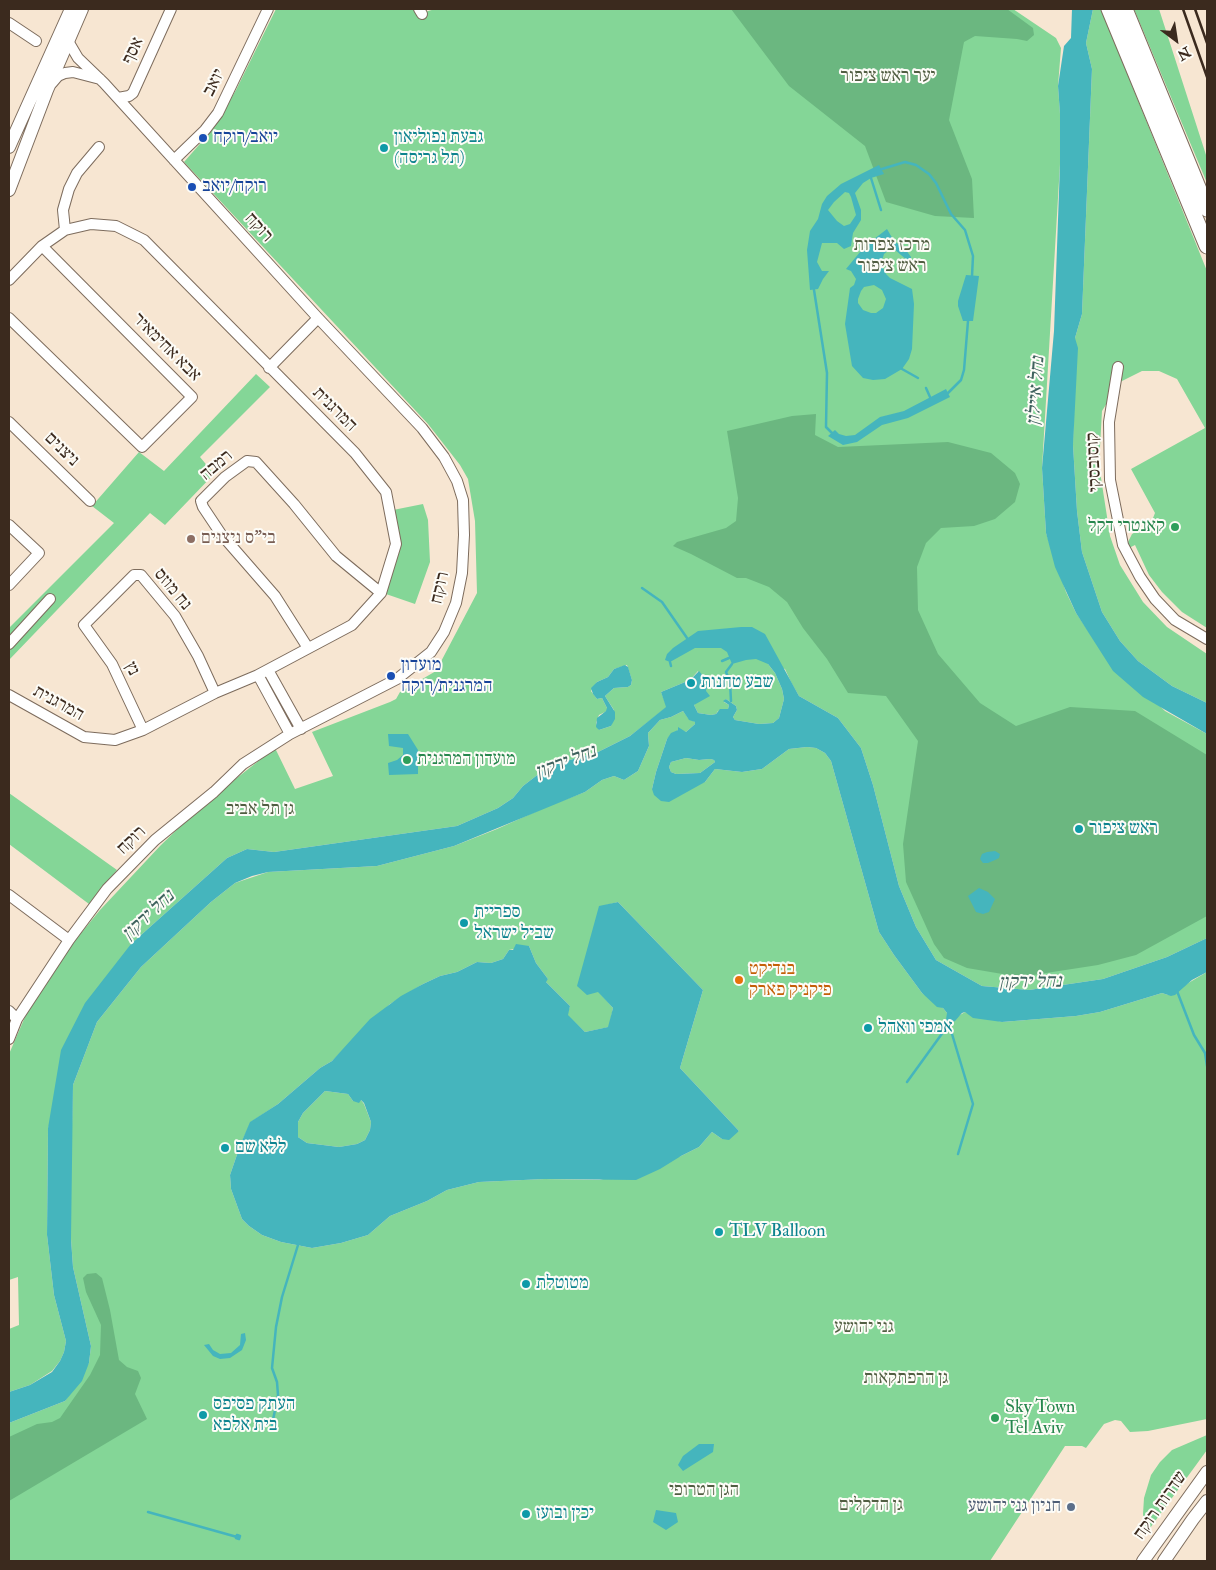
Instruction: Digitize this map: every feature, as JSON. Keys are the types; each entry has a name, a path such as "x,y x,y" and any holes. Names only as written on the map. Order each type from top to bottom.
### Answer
{"highway":[{"path":"1109,9 1207,246"},
{"path":"1125,9 1207,209"},
{"path":"1150,71 1207,234"}],"main road":[{"path":"9,147 71,9"},
{"path":"9,190 47,90 82,9"},
{"name":"שדרות רוקח","path":"1144,1561 1207,1472"},
{"name":"שדרות רוקח","path":"1164,1561 1207,1501"}],"street":[{"name":"אסף","path":"118,98 129,96 133,93 171,9"},
{"name":"יואב","path":"174,160 205,130 218,113 268,9"},
{"path":"9,23 36,41"},
{"name":"רוקח","path":"9,1039 13,1019 107,889 156,840 214,792 243,764 290,734 396,678 431,652 444,632 456,604 462,574 463,500 457,482 444,457 422,428 318,318 101,79 78,58 68,41"},
{"path":"47,90 58,76 65,73 73,72 101,79"},
{"path":"9,280 42,246 65,230 63,210 68,189 77,173 99,147"},
{"name":"המרגנית","path":"9,694 84,737 115,740 143,730 215,693 268,670 352,625 381,593 396,544 386,492 355,453 144,240 116,226 92,224 65,230"},
{"name":"אבא אחימאיר","path":"9,318 142,447 192,397 42,246"},
{"path":"269,368 318,318"},
{"name":"קוסובסקי","path":"1118,367 1109,422 1110,480 1123,545 1140,577 1155,599 1175,620 1207,639"},
{"name":"ניצנים","path":"9,422 90,501"},
{"name":"רמבה","path":"308,648 276,596 221,534 201,501 225,478 247,461 256,462 294,504 336,556 381,593"},
{"path":"9,525 39,553 9,585"},
{"name":"נח מוזס","path":"84,625 134,575 141,575 175,616 198,656 215,693"},
{"path":"9,644 50,599"},
{"name":"נץ","path":"84,625 112,664 143,730"},
{"path":"268,670 301,729"},
{"path":"258,675 290,734"},
{"path":"9,895 69,940"},
{"path":"9,1011 13,1019"}],"green space":[{"path":"276,9 423,9 425,12 435,9 1013,9 1056,38 1061,48 1058,86 1060,164 1042,468 1046,533 1066,592 1076,613 1097,644 1165,711 1207,734 1207,938 1167,957 1103,979 1029,990 982,986 936,960 916,927 899,886 873,785 861,748 838,718 799,696 785,669 768,664 775,673 784,699 779,718 773,723 759,724 735,720 733,717 737,710 736,706 726,699 724,702 729,705 728,709 711,715 698,713 694,705 706,691 707,684 698,671 690,680 661,692 667,707 630,736 598,752 549,766 523,786 513,798 498,808 457,826 274,852 247,849 227,858 131,944 48,1128 47,1235 54,1295 66,1341 64,1352 52,1371 30,1385 9,1392 9,1329 19,1325 18,1277 9,1280 9,1054 28,1010 73,943 100,910 161,845 214,794 275,748 295,789 333,776 312,732 390,702 396,699 400,692 436,671 477,593 475,521 468,479 460,465 428,424 184,162 213,129 236,90","holes":["627,665 632,680 631,685 628,687 614,688 605,696 614,710 611,726 599,730 596,723 599,715 607,711 607,708 602,698 597,699 591,691 597,682 608,677 614,669"]},
{"name":"יער ראש ציפור","path":"731,9 1007,9 1033,28 1034,35 1027,41 975,36 964,42 949,120 972,179 974,218 935,216 886,202 865,146 789,86"},
{"path":"1093,9 1101,9 1207,271 1207,628 1182,612 1162,592 1149,575 1135,545 1129,548 1127,544 1132,534 1151,523 1155,513 1131,469 1205,428 1177,379 1159,371 1142,371 1120,382 1102,411 1099,465 1110,536 1120,565 1143,602 1167,627 1207,654 1207,703 1172,686 1138,661 1120,641 1102,612 1082,552 1077,511 1073,445 1075,338 1082,314 1092,69 1086,43"},
{"path":"1134,9 1159,9 1207,158 1207,183"},
{"path":"256,374 270,387 200,457 214,474 165,525 150,513 9,660 9,628 114,523 92,506 139,452 164,471"},
{"path":"816,414 815,435 838,447 948,442 991,453 1015,473 1020,484 1015,502 995,519 974,526 941,528 926,543 917,567 918,610 938,654 980,703 1016,726 1070,707 1135,711 1207,755 1207,916 1136,955 1098,965 1020,977 967,968 944,958 934,944 906,882 903,844 918,741 886,696 848,693 787,602 769,587 746,578 737,578 673,546 677,542 726,528 736,521 738,498 727,431 792,416"},
{"path":"423,504 428,520 430,562 415,604 386,594 401,544 393,510"},
{"name":"גני יהושע","path":"683,711 695,724 686,732 678,730 667,739 652,789 705,782 715,769 742,772 762,769 789,749 816,748 825,753 831,761 879,932 922,993 947,1013 948,1017 945,1024 965,1012 1002,1022 1076,1016 1100,1012 1162,993 1168,995 1207,972 1207,1419 1148,1431 1130,1432 1121,1421 1115,1420 1104,1424 1086,1448 1082,1446 1065,1446 990,1561 9,1561 9,1423 65,1401 89,1363 91,1346 73,1267 71,1165 73,1085 97,1022 141,967 211,902 235,883 268,872 377,866 454,846 585,792 602,780 614,776 624,780 638,771 649,746 648,733 660,720","holes":["618,902 703,990 680,1068 739,1131 722,1139 712,1132 699,1147 681,1156 600,1180 545,1179 479,1182 447,1190 427,1201 390,1216 368,1235 341,1243 312,1248 281,1242 262,1235 242,1219 231,1189 230,1175 241,1143 251,1122 278,1104 320,1068 332,1061 390,1004 423,984 440,976 457,972 477,962 491,963 503,959 509,950 529,946 536,963 548,979 545,981 570,1006 567,1015 585,1032 609,1027 613,1008 598,991 599,907"]},
{"path":"686,758 710,759 715,762 700,773 676,774 671,772 669,767 671,762"},
{"path":"9,793 117,870 89,904 9,844"},
{"path":"325,1091 348,1094 353,1101 361,1100 371,1122 370,1130 365,1140 357,1144 339,1147 307,1143 298,1137 298,1122 303,1113"},
{"path":"96,1273 102,1278 119,1360 127,1367 138,1371 141,1378 135,1394 147,1419 9,1501 9,1437 37,1424 52,1422 60,1418 90,1375 100,1355 101,1325 86,1292 83,1278 87,1274"},
{"path":"1207,1435 1207,1450 1145,1535 1144,1498 1151,1475 1172,1450"}],"water":[{"path":"1072,9 1093,9 1086,43 1092,69 1082,314 1075,338 1078,348 1073,445 1077,511 1082,552 1102,612 1120,641 1138,661 1172,686 1207,703 1207,734 1143,697 1113,671 1076,613 1055,567 1046,533 1042,468 1054,331 1060,164 1058,86 1064,46 1071,38"},
{"path":"879,165 884,174 863,183 855,193 861,210 861,220 853,233 851,246 844,249 837,243 822,243 817,262 822,271 829,271 818,289 810,290 807,250 810,231 818,219 822,204 827,196 841,184","holes":["845,192 849,193 856,215 850,224 844,226 828,210"]},
{"path":"887,229 894,241 906,250 911,257 911,260 908,261 894,249 889,250 884,254 881,264 890,278 912,289 914,304 912,349 909,359 902,369 885,379 873,380 863,378 852,366 845,324 850,288 854,285 856,279 851,271 846,269 865,246","holes":["874,285 882,290 886,299 883,308 876,313 863,310 858,303 858,299 864,287"]},
{"path":"966,275 979,276 973,321 963,321 958,306"},
{"path":"946,389 950,397 908,418 882,425 857,442 843,445 828,436 835,430 839,434 846,436 855,435 880,417 904,411"},
{"name":"נחל ירקון","path":"752,627 765,634 799,696 838,718 861,748 873,785 899,886 916,927 936,960 982,986 1029,990 1103,979 1167,957 1207,938 1207,972 1192,980 1175,995 1171,996 1162,993 1100,1012 1076,1016 1002,1022 973,1018 965,1012 955,1021 945,1026 947,1013 943,1008 937,1007 922,993 879,932 831,761 825,753 816,748 807,747 789,749 762,769 742,772 715,769 705,782 669,802 661,801 654,795 652,789 667,739 671,733 678,730 678,727 686,732 695,724 695,722 689,720 683,711 660,720 648,733 649,746 638,771 624,780 614,776 602,780 585,792 454,846 377,866 268,872 252,876 235,883 211,902 141,967 97,1022 73,1085 71,1239 73,1267 91,1346 89,1363 82,1381 65,1401 9,1423 9,1392 30,1385 52,1372 60,1361 66,1341 54,1295 47,1235 48,1128 61,1050 85,1003 131,944 227,858 247,849 274,852 457,826 498,808 513,798 523,786 549,766 598,752 630,736 666,707 661,692 690,680 699,671 705,678 708,685 706,691 710,696 694,705 698,713 711,715 716,714 720,709 728,709 729,705 723,701 726,699 736,706 737,710 733,717 735,720 759,724 773,723 779,718 784,699 782,689 775,673 768,664 756,659 732,664 727,652 721,648 695,648 670,662 665,660 667,654 673,648 698,631","holes":["686,758 710,759 715,762 700,773 676,774 671,772 669,767 671,762"]},
{"path":"625,665 628,667 632,680 631,685 614,688 605,696 615,712 615,719 611,726 599,730 596,727 597,718 607,708 602,698 597,699 591,688 597,682 608,677 614,669"},
{"path":"388,734 408,734 418,750 418,774 389,775 388,763 397,760 403,755 403,748 389,746"},
{"path":"995,851 1000,854 999,858 988,863 983,863 980,859 982,854"},
{"path":"979,888 988,892 995,899 989,912 983,914 976,912 968,896"},
{"path":"618,902 703,990 680,1068 739,1131 729,1140 722,1139 712,1132 699,1147 636,1180 545,1179 479,1182 447,1190 427,1201 390,1216 368,1235 341,1243 312,1248 281,1242 262,1235 242,1219 231,1189 230,1175 250,1122 278,1104 320,1068 332,1061 370,1019 401,996 423,984 440,976 457,972 477,962 491,963 503,959 509,950 513,950 516,944 529,946 536,963 548,979 546,982 570,1006 568,1015 585,1032 608,1027 613,1008 598,992 587,995 577,986 599,906","holes":["325,1091 348,1094 353,1101 359,1103 361,1100 364,1103 371,1122 370,1130 365,1140 357,1144 339,1147 307,1143 298,1137 298,1122 303,1113"]},
{"path":"245,1333 246,1340 242,1350 230,1358 220,1359 213,1356 204,1345 209,1344 213,1350 220,1354 231,1353 240,1345 241,1334"},
{"path":"699,1444 714,1444 713,1452 683,1471 678,1465 683,1456"},
{"path":"656,1510 676,1513 678,1522 666,1530 653,1522"}],"waterway":[{"path":"882,169 905,162 916,165 929,174 936,183 951,214 965,230 973,256 972,276"},
{"path":"871,178 881,210"},
{"path":"814,290 827,373 826,427 832,433"},
{"path":"948,393 961,380 964,370 968,321"},
{"path":"902,369 918,378"},
{"path":"926,388 930,397"},
{"path":"642,588 662,602 687,638"},
{"path":"722,661 729,658"},
{"path":"670,662 671,666"},
{"path":"731,701 730,682 726,672 732,664"},
{"path":"1177,991 1194,1035 1205,1053 1207,1066"},
{"path":"949,1024 973,1104 958,1154"},
{"path":"907,1082 949,1024"},
{"path":"271,1430 278,1395 277,1382 272,1368 276,1327 282,1297 298,1245"},
{"path":"148,1512 237,1537"},
{"path":"237,1535 240,1536 239,1539 236,1538 237,1535"}],"railway":[{"path":"1183,9 1207,77"},
{"path":"1195,9 1207,43"}],"place":[{"name":"יואב/רוקח","path":"203,138"},
{"name":"גבעת נפוליאון (תל גריסה)","path":"384,148"},
{"name":"רוקח/יואב","path":"192,187"},
{"name":"קאנטרי דקל","path":"1175,527"},
{"name":"בי\"ס ניצנים","path":"191,539"},
{"name":"מועדון המרגנית/רוקח","path":"391,676"},
{"name":"שבע טחנות","path":"691,683"},
{"name":"מועדון המרגנית","path":"407,760"},
{"name":"ראש ציפור","path":"1079,829"},
{"name":"ספריית שביל ישראל","path":"464,923"},
{"name":"בנדיקט פיקניק פארק","path":"739,980"},
{"name":"אמפי וואהל","path":"868,1028"},
{"name":"ללא שם","path":"225,1148"},
{"name":"TLV Balloon","path":"719,1232"},
{"name":"מטוטלת","path":"526,1284"},
{"name":"העתק פסיפס בית אלפא","path":"203,1415"},
{"name":"Sky Town Tel Aviv","path":"995,1418"},
{"name":"חניון גני יהושע","path":"1071,1507"},
{"name":"יכין ובועז","path":"526,1514"}],"park label":[{"name":"מרכז צפרות ראש ציפור","path":"892,256"},
{"name":"גן תל אביב","path":"260,810"},
{"name":"גן הרפתקאות","path":"906,1379"},
{"name":"הגן הטרופי","path":"704,1491"},
{"name":"גן הדקלים","path":"871,1506"}],"water label":[{"name":"נחל איילון","path":"1037,391"}]}
